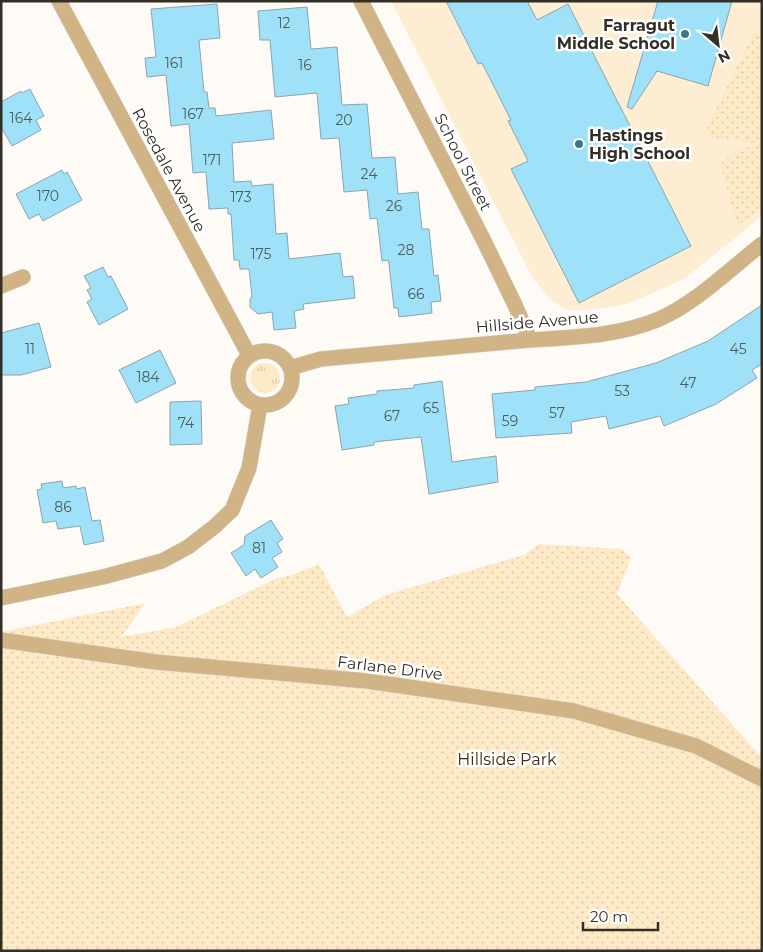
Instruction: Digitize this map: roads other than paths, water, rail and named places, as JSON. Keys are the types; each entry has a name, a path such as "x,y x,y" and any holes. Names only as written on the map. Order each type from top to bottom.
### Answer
{"street":[{"name":"Rosedale Avenue","path":"58,1 249,356"},
{"name":"School Street","path":"361,1 484,241 530,340"},
{"name":"Hillside Avenue","path":"290,368 321,358 586,337 630,329 658,319 682,307 762,244"},
{"path":"1,286 23,277"},
{"path":"262,352 271,352 286,360 290,368 291,385 288,393 275,404 260,405 251,401 244,396 240,388 238,380 239,370 249,356 262,352"},
{"path":"1,598 103,577 162,561 188,547 232,510 249,468 260,405"},
{"name":"Farlane Drive","path":"1,640 156,662 367,681 574,711 696,746 762,779"}],"place":[{"name":"Farragut Middle School","path":"685,34"},
{"name":"Hastings High School","path":"579,144"}],"park label":[{"name":"Hillside Park","path":"507,759"}]}
